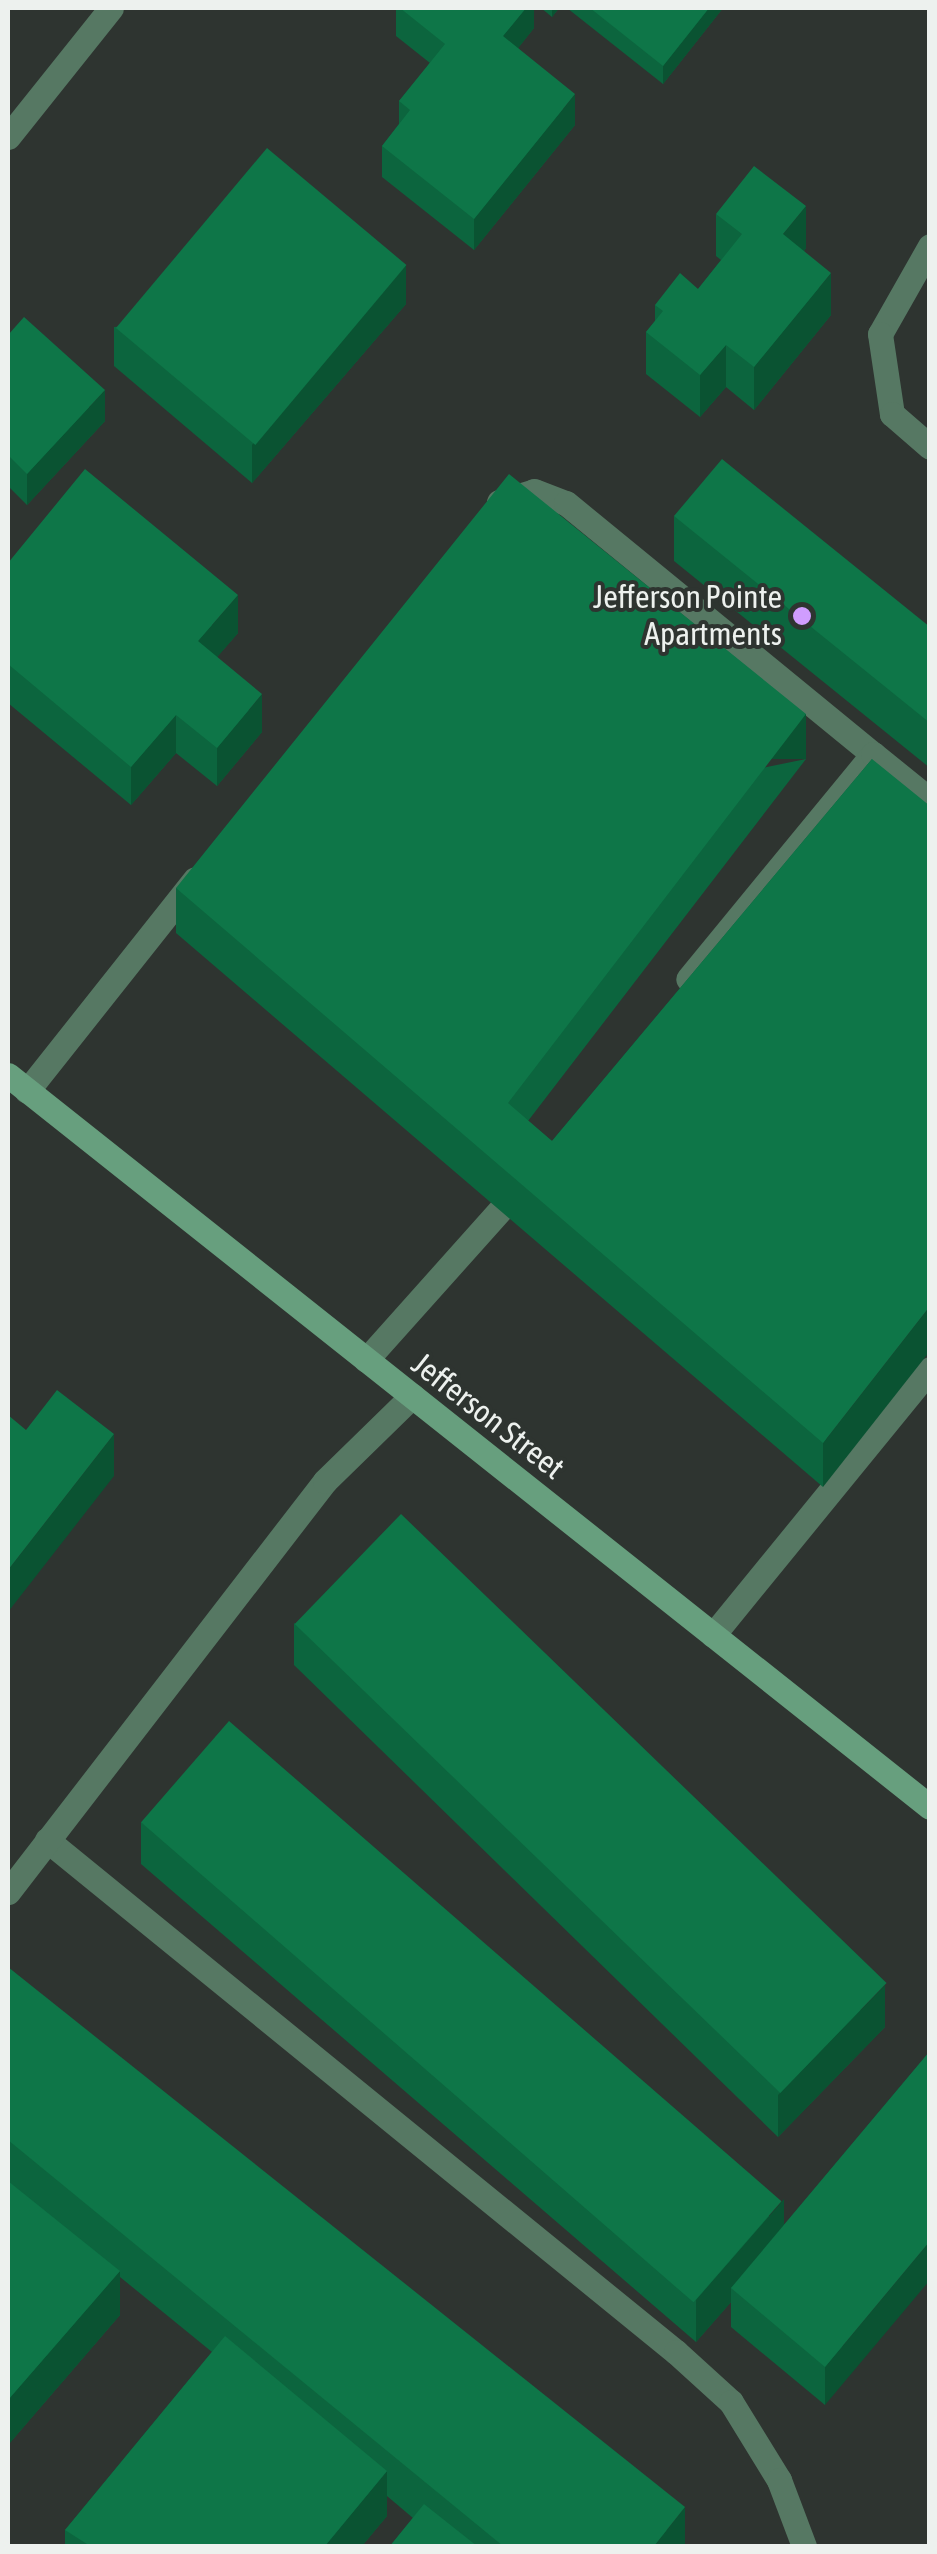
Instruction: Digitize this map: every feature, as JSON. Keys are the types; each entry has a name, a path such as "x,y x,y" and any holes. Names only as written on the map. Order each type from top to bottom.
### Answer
{"street":[{"path":"8,136 111,8"},
{"path":"930,246 880,334 892,414 930,446"},
{"path":"484,516 498,502 534,491 566,502 930,800"},
{"path":"671,1000 874,754"},
{"path":"17,1083 212,857"},
{"name":"Jefferson Street","path":"17,1083 930,1807"},
{"path":"366,1360 500,1210"},
{"path":"713,1635 930,1370"},
{"path":"8,1892 325,1482 412,1396"},
{"path":"47,1840 731,2402 779,2480 804,2546"}],"building":[{"path":"400,8 526,8 503,36 575,94 474,219 382,146 410,110 399,101 445,44"},
{"path":"590,8 709,8 663,66"},
{"path":"267,148 406,265 255,445 116,328"},
{"path":"754,166 806,206 783,234 831,273 754,367 726,345 700,375 646,332 663,311 655,305 680,273 698,289 742,234 716,214"},
{"path":"24,317 105,390 27,474 8,455 8,335"},
{"path":"722,459 930,627 930,723 674,516"},
{"path":"85,469 238,595 198,641 262,694 217,748 176,715 131,767 8,664 8,563"},
{"path":"509,474 806,714 508,1103 552,1141 872,759 930,806 930,1306 823,1443 176,888"},
{"path":"57,1390 114,1434 8,1570 8,1415 26,1430"},
{"path":"401,1514 887,1983 780,2093 295,1624"},
{"path":"229,1721 781,2201 694,2302 141,1822"},
{"path":"8,1967 685,2507 654,2546 503,2546 8,2140"},
{"path":"930,2051 930,2241 825,2367 731,2288"},
{"path":"8,2181 120,2271 8,2400"},
{"path":"225,2336 387,2471 325,2546 90,2546 65,2530"},
{"path":"424,2504 477,2546 390,2546"}],"place":[{"name":"Jefferson Pointe Apartments","path":"802,616"}]}
